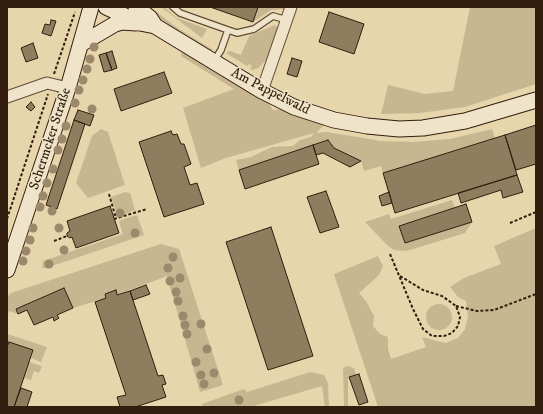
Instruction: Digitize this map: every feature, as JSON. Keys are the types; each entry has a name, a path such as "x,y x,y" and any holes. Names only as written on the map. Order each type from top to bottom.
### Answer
{"street":[{"name":"Schermcker Straße","path":"7,270 68,88 92,7"},
{"name":"Am Pappelwald","path":"106,7 140,23 155,26 262,91 294,107 334,120 367,126 399,129 441,126 465,122 536,100"},
{"name":"Am Pappelwald","path":"136,7 150,18 155,26"},
{"path":"262,91 291,7"},
{"path":"81,44 115,24 122,22 140,23"},
{"path":"7,97 43,84 51,83 68,88"}],"lane":[{"path":"173,7 180,13 237,33 254,28 273,16 287,20"},
{"path":"214,61 221,50 228,30"}],"path":[{"path":"7,219 76,7"},
{"path":"109,194 116,215 120,218"},
{"path":"114,219 147,209"},
{"path":"510,223 536,212"},
{"path":"54,241 67,236"},
{"path":"390,254 423,330 432,336 444,336 452,333 458,326 460,317 456,306"},
{"path":"400,276 423,290 442,296 456,306 477,312 494,310 536,294"}],"shaded area":[{"path":"145,7 150,7 176,27 213,50 210,52 174,29"},
{"path":"161,7 164,7 177,18 207,29 202,38"},
{"path":"258,7 285,7 284,9 271,10 253,22"},
{"path":"470,7 536,7 536,84 465,107 420,113 381,114 388,85 425,94 453,91"},
{"path":"275,25 278,28 268,58 258,68 253,70 250,69 252,66 249,64 247,66 226,53 230,51 241,55 249,36"},
{"path":"182,50 266,99 273,110 285,109 324,125 316,133 327,132 381,141 413,142 450,139 492,129 495,138 383,173 381,166 364,171 361,161 334,148 327,141 239,170 236,160 251,157 272,147 293,146 300,140 311,137 314,133 226,158 201,168 183,108 234,89 181,56"},
{"path":"101,129 108,132 125,185 88,198 76,183 92,136"},
{"path":"125,192 130,193 135,210 120,216 117,214 111,197"},
{"path":"452,200 455,208 399,225 405,243 472,222 465,233 410,250 394,250 387,245 365,222 389,214 391,219"},
{"path":"137,215 144,235 46,268 42,268 43,261 123,234 119,222"},
{"path":"536,228 536,407 378,407 334,274 378,256 383,266 379,275 359,293 366,301 374,316 373,326 380,334 388,337 388,349 391,359 426,347 422,337 445,343 458,338 465,329 468,317 466,301 458,297 450,287 464,278 501,264 494,246"},
{"path":"161,244 179,249 223,385 200,392 167,276 117,295 115,291 105,294 106,298 73,308 64,288 16,309 18,314 9,311 7,317 7,297 11,293"},
{"path":"439,304 449,307 452,317 449,327 439,330 429,327 426,317 429,307"},
{"path":"7,334 47,347 41,362 31,358 33,350 9,342 7,347"},
{"path":"29,362 42,366 39,373 34,371 31,380 24,378"},
{"path":"347,366 354,368 356,375 348,377 348,407 344,407 343,368"},
{"path":"310,372 324,375 328,383 329,407 325,407 322,386 250,407 203,407 202,404 244,389 247,392"}],"building":[{"path":"210,7 258,7 253,22"},
{"path":"329,12 364,24 354,54 319,42"},
{"path":"51,20 56,21 51,36 42,33 45,24 50,25"},
{"path":"33,43 38,58 26,62 21,48"},
{"path":"112,51 117,68 112,70 106,53"},
{"path":"106,53 112,70 104,72 99,55"},
{"path":"292,58 302,61 297,77 287,74"},
{"path":"164,72 172,93 121,111 114,89"},
{"path":"31,102 35,107 31,111 26,107"},
{"path":"78,110 94,115 90,126 74,120"},
{"path":"74,120 85,124 57,209 46,205"},
{"path":"536,125 536,164 516,170 505,135"},
{"path":"171,131 173,135 177,134 181,144 184,144 191,164 184,167 190,185 197,183 204,204 164,217 139,142"},
{"path":"505,135 517,175 395,213 383,173"},
{"path":"328,140 334,148 361,161 350,167 323,153 316,155 313,145"},
{"path":"313,145 319,164 245,189 239,170"},
{"path":"517,175 523,192 503,198 501,190 461,203 458,193"},
{"path":"326,191 339,227 320,233 307,197"},
{"path":"389,192 392,203 382,206 379,196"},
{"path":"466,204 472,222 405,243 399,226"},
{"path":"110,206 119,233 76,248 72,237 70,238 67,236 67,233 70,231 67,221"},
{"path":"271,227 313,356 268,370 226,242"},
{"path":"146,285 150,294 133,300 130,291"},
{"path":"64,288 73,308 57,315 59,318 54,321 53,317 34,325 27,310 18,314 16,309"},
{"path":"116,290 117,295 130,291 158,376 163,375 166,384 162,385 166,397 135,407 120,407 117,397 126,395 95,302 106,298 105,294"},
{"path":"9,342 33,350 14,407 7,407 7,347"},
{"path":"359,374 368,402 359,405 349,377"},
{"path":"21,388 32,392 27,407 14,407"}]}
